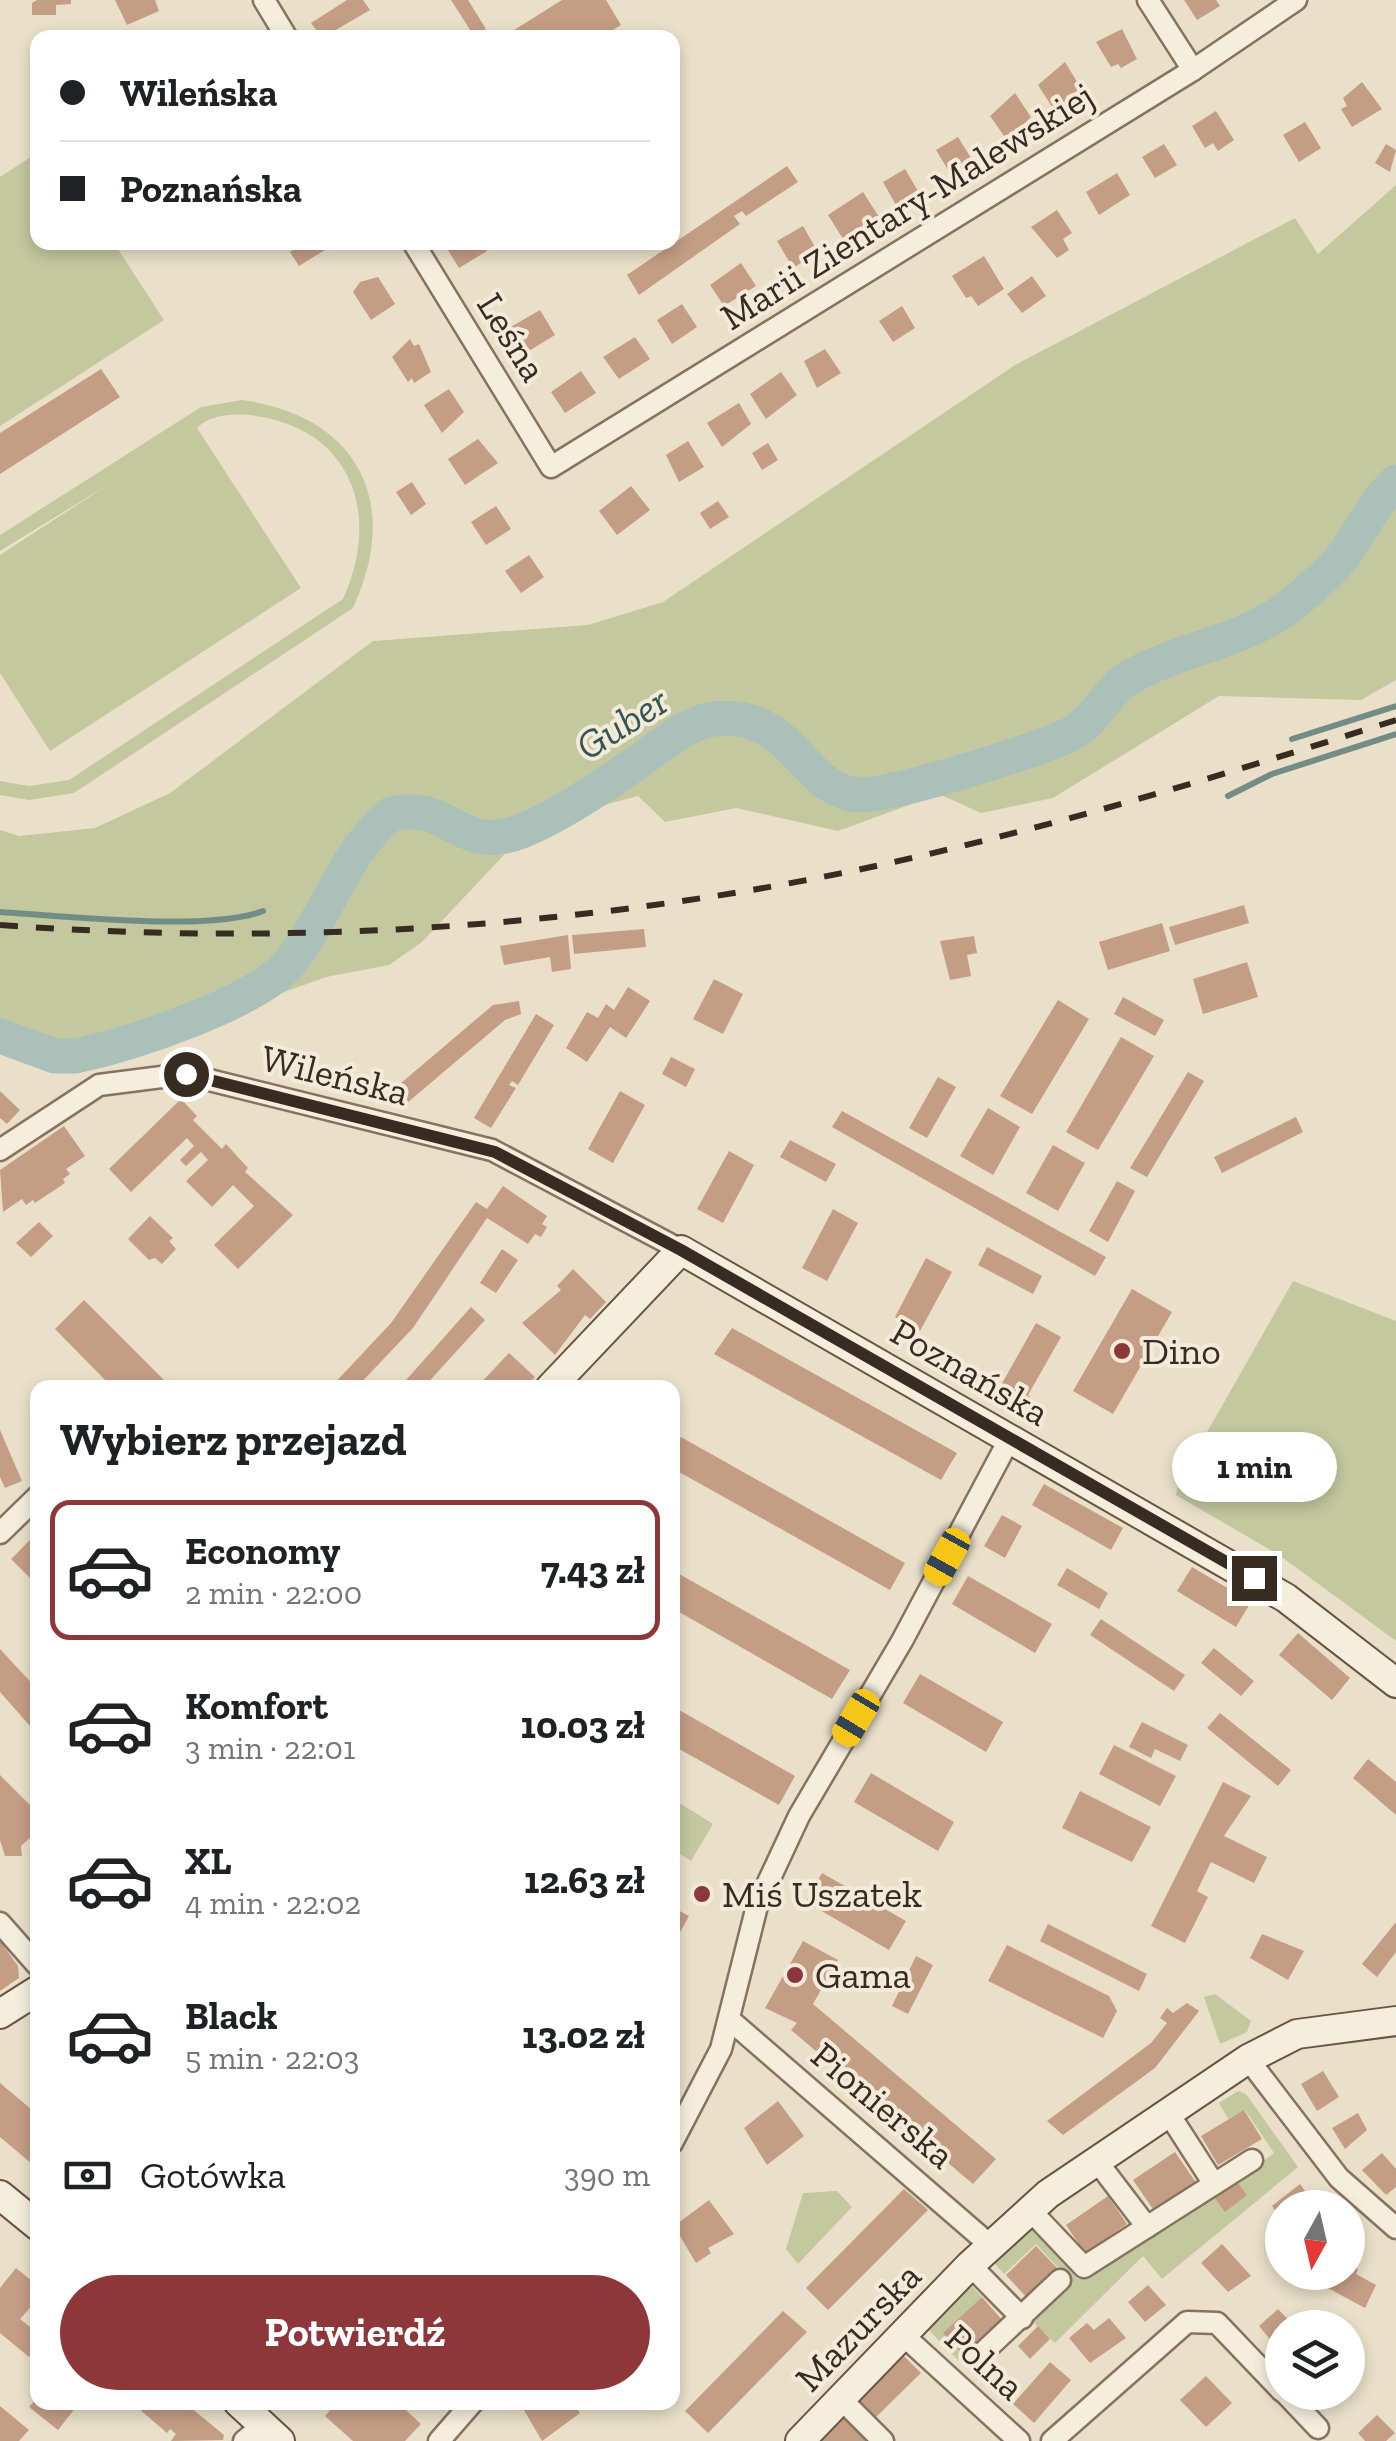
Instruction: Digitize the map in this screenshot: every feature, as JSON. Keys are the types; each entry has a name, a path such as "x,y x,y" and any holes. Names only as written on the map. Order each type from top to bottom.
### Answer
{"street":[{"path":"264,0 281,30"},
{"path":"1148,0 1193,70"},
{"name":"Marii Zientary-Malewskiej","path":"551,467 1193,70 1296,0"},
{"name":"Leśna","path":"418,250 551,467"},
{"name":"Wileńska","path":"0,1150 99,1085 186,1074 492,1150"},
{"name":"Poznańska","path":"492,1150 681,1250 1286,1598 1396,1683"},
{"path":"558,1380 681,1250"},
{"path":"680,2127 721,2048 757,1906 798,1816 902,1641 1010,1438"},
{"path":"0,1533 30,1504"},
{"path":"0,1923 30,1957"},
{"path":"0,2014 30,1995"},
{"name":"Pionierska","path":"730,2020 980,2255"},
{"name":"Mazurska","path":"800,2441 980,2255 1029,2209 1096,2160 1248,2059 1297,2034 1396,2021"},
{"path":"1248,2059 1339,2178 1396,2228"},
{"path":"1169,2114 1214,2184"},
{"path":"1096,2160 1147,2227"},
{"path":"1029,2209 1084,2267 1252,2160"},
{"path":"0,2195 30,2219"},
{"name":"Mazurska","path":"980,2255 1022,2318"},
{"path":"977,2358 1060,2280"},
{"path":"1052,2441 1186,2322 1217,2322 1265,2373"},
{"name":"Polna","path":"903,2334 1020,2441"},
{"path":"841,2398 883,2441"},
{"path":"244,2410 262,2436"},
{"path":"439,2441 466,2410"},
{"path":"1300,2410 1318,2428"}],"green space":[{"path":"30,158 30,250 119,250 164,320 0,426 0,177"},
{"path":"1396,185 1396,680 1361,700 1219,696 1053,798 981,813 939,794 838,831 736,808 665,822 638,796 534,823 422,942 389,965 326,977 141,1044 38,1057 0,1048 0,830 19,836 95,828 170,793 373,641 588,625 663,602 1015,365 1295,218 1318,254"},
{"path":"242,400 282,409 315,424 341,445 359,470 370,500 373,533 367,569 353,608 74,793 29,800 0,795 0,781 29,786 69,780 343,599 354,568 358,508 350,482 336,458 316,439 289,424 248,415 217,417 197,428 301,588 50,751 0,673 0,555 109,484 0,551 0,535 201,407"},
{"path":"1293,1281 1396,1321 1396,1641 1279,1555 1176,1495 1178,1483"},
{"path":"680,1803 713,1824 691,1861 680,1854"},
{"path":"1215,1994 1251,2021 1247,2032 1220,2044 1204,1997"},
{"path":"1238,2091 1246,2094 1298,2167 1265,2190 1265,2194 1162,2279 1143,2256 1055,2343 1030,2319 1067,2277 1036,2244 1004,2274 992,2261 1031,2224 1078,2279 1143,2235 1171,2227 1214,2197 1225,2211 1247,2195 1237,2181 1274,2153 1245,2110 1228,2119 1219,2103"},
{"path":"837,2191 852,2207 798,2264 786,2249 803,2193"},
{"path":"969,2283 982,2297 944,2333 964,2355 959,2361 925,2326"}],"building":[{"path":"71,0 71,4 56,5 56,15 32,15 32,3"},
{"path":"115,0 155,0 159,11 127,25"},
{"path":"347,0 363,0 370,10 336,30 316,30 311,23"},
{"path":"451,0 468,0 486,29 470,30"},
{"path":"562,0 606,0 621,25 613,30 514,30"},
{"path":"1184,0 1216,0 1220,6 1197,20"},
{"path":"1122,29 1137,59 1121,68 1118,64 1111,67 1096,42"},
{"path":"1065,62 1082,90 1066,96 1069,101 1054,110 1038,85"},
{"path":"1362,82 1382,109 1352,127 1341,109 1347,106 1343,98"},
{"path":"1015,93 1031,117 1007,140 990,116"},
{"path":"1216,111 1234,140 1218,151 1213,143 1205,148 1192,126"},
{"path":"1305,122 1321,148 1299,162 1283,135"},
{"path":"958,137 971,158 962,164 966,172 954,180 936,150"},
{"path":"1164,144 1177,165 1155,178 1142,157"},
{"path":"1386,144 1396,150 1390,172 1375,163"},
{"path":"787,166 798,182 746,216 742,211 734,216 740,224 639,295 627,275 664,250 680,250 680,239"},
{"path":"905,169 918,191 896,205 883,182"},
{"path":"1117,173 1130,195 1099,215 1086,192"},
{"path":"863,192 881,220 845,242 828,215"},
{"path":"1057,210 1072,233 1063,239 1069,250 1057,258 1031,227"},
{"path":"803,226 818,252 793,268 777,241"},
{"path":"293,250 325,250 299,266 290,252"},
{"path":"448,250 487,251 459,268"},
{"path":"984,256 1004,289 978,306 971,296 966,298 952,276"},
{"path":"741,263 756,286 724,306 710,285"},
{"path":"1032,276 1046,296 1022,313 1007,294"},
{"path":"378,277 395,304 371,320 353,292 360,282"},
{"path":"682,304 697,327 672,344 657,320"},
{"path":"902,306 915,328 893,342 879,321"},
{"path":"540,310 555,335 524,354 509,328"},
{"path":"635,337 650,359 619,379 603,357"},
{"path":"410,339 414,346 419,344 431,372 414,383 412,378 408,382 392,357"},
{"path":"825,349 841,373 817,388 804,361"},
{"path":"101,369 120,397 0,474 0,433"},
{"path":"581,371 596,393 565,413 551,392"},
{"path":"781,372 797,395 766,419 750,394"},
{"path":"449,389 464,412 442,433 424,405"},
{"path":"739,403 751,424 722,447 707,423"},
{"path":"478,439 498,463 465,485 448,459"},
{"path":"688,441 704,467 679,482 666,455"},
{"path":"768,443 778,460 762,470 752,453"},
{"path":"412,482 426,504 411,515 396,492"},
{"path":"631,486 650,510 617,535 599,511"},
{"path":"718,501 729,517 710,529 700,513"},
{"path":"496,506 511,529 486,545 471,522"},
{"path":"529,555 544,577 521,593 505,571"},
{"path":"1244,905 1249,923 1175,945 1169,927"},
{"path":"1162,923 1170,951 1108,970 1099,942"},
{"path":"644,929 646,947 574,954 572,935"},
{"path":"568,935 571,969 552,972 550,957 504,965 500,946"},
{"path":"974,936 977,953 967,955 971,976 950,980 940,941"},
{"path":"1247,962 1258,997 1203,1014 1193,979"},
{"path":"714,979 743,994 723,1034 693,1019"},
{"path":"628,987 650,1001 626,1038 610,1027 587,1062 566,1048 587,1012 598,1018 606,1004 614,1010"},
{"path":"1123,997 1164,1020 1155,1036 1114,1014"},
{"path":"1058,1000 1089,1019 1032,1114 1000,1096"},
{"path":"519,1001 521,1014 505,1020 407,1103 394,1089 493,1005"},
{"path":"536,1014 554,1025 518,1085 512,1081 509,1085 516,1088 491,1128 474,1118"},
{"path":"1121,1037 1154,1056 1098,1150 1066,1132"},
{"path":"671,1057 695,1069 686,1087 662,1074"},
{"path":"1188,1072 1204,1081 1147,1177 1130,1168"},
{"path":"938,1077 956,1087 927,1138 909,1128"},
{"path":"0,1091 20,1110 7,1124 0,1118"},
{"path":"620,1091 645,1105 613,1163 588,1149"},
{"path":"181,1099 197,1116 193,1120 222,1149 226,1144 248,1168 245,1172 293,1215 238,1269 214,1245 254,1206 233,1185 212,1207 186,1181 208,1160 201,1152 186,1166 180,1160 194,1146 187,1138 131,1192 109,1169"},
{"path":"988,1108 1020,1127 993,1175 960,1156"},
{"path":"842,1111 1106,1257 1095,1276 832,1127"},
{"path":"1296,1117 1303,1132 1222,1173 1214,1157"},
{"path":"64,1126 85,1156 66,1169 70,1174 63,1179 65,1183 35,1203 33,1200 26,1205 22,1199 3,1212 0,1170"},
{"path":"790,1140 836,1164 826,1182 780,1157"},
{"path":"1053,1145 1085,1163 1058,1211 1026,1193"},
{"path":"729,1151 754,1165 723,1223 697,1209"},
{"path":"1117,1181 1135,1191 1108,1242 1089,1231"},
{"path":"503,1186 547,1216 542,1224 547,1227 541,1237 535,1234 528,1244 487,1218 413,1328 364,1380 338,1380 391,1323 476,1202 487,1209"},
{"path":"833,1209 858,1223 827,1281 802,1268"},
{"path":"150,1216 173,1238 169,1241 176,1249 162,1264 155,1258 149,1260 128,1239"},
{"path":"39,1222 53,1236 31,1257 16,1243"},
{"path":"987,1247 1042,1276 1033,1294 978,1265"},
{"path":"502,1249 518,1260 496,1293 480,1283"},
{"path":"926,1258 952,1272 920,1331 895,1317"},
{"path":"573,1269 606,1302 590,1319 585,1315 555,1355 522,1323 561,1290 557,1286"},
{"name":"Dino","path":"1132,1289 1172,1312 1113,1414 1073,1391"},
{"path":"84,1300 164,1380 105,1380 55,1329"},
{"path":"471,1307 485,1320 430,1380 406,1380"},
{"path":"1036,1323 1061,1337 1028,1395 1031,1398 1015,1417 991,1403"},
{"path":"732,1328 957,1453 941,1480 714,1354"},
{"path":"509,1353 535,1377 532,1380 484,1380"},
{"path":"0,1430 22,1481 5,1488 0,1477"},
{"path":"680,1439 905,1563 890,1590 680,1472"},
{"path":"1044,1484 1123,1528 1111,1550 1032,1505"},
{"path":"1002,1515 1022,1526 1005,1558 984,1546"},
{"path":"30,1540 30,1578 11,1559"},
{"path":"1192,1567 1251,1602 1236,1627 1177,1591"},
{"path":"1067,1568 1108,1593 1099,1609 1057,1585"},
{"path":"680,1574 850,1670 832,1699 680,1613"},
{"path":"968,1576 1052,1624 1035,1653 952,1604"},
{"path":"1101,1619 1185,1675 1174,1691 1090,1635"},
{"path":"1298,1633 1350,1678 1332,1700 1279,1655"},
{"path":"1214,1648 1254,1681 1241,1696 1201,1663"},
{"path":"0,1649 30,1681 30,1726 0,1692"},
{"path":"920,1674 1003,1722 986,1752 903,1703"},
{"path":"680,1711 795,1776 779,1805 680,1749"},
{"path":"1220,1713 1291,1770 1278,1786 1207,1728"},
{"path":"1142,1722 1188,1745 1180,1761 1155,1749 1151,1758 1129,1747"},
{"path":"1114,1745 1176,1776 1160,1806 1099,1774"},
{"path":"1368,1759 1396,1782 1396,1815 1353,1778"},
{"path":"871,1773 954,1822 938,1851 854,1802"},
{"path":"0,1775 30,1805 30,1838 21,1846 22,1856 5,1856 0,1840"},
{"path":"1223,1782 1251,1796 1224,1836 1267,1857 1254,1883 1211,1862 1197,1891 1208,1897 1185,1943 1151,1926"},
{"path":"1080,1791 1151,1827 1132,1862 1062,1828"},
{"path":"822,1873 906,1921 889,1950 806,1902"},
{"path":"680,1911 689,1916 680,1932"},
{"path":"1396,1922 1396,1952 1377,1977 1362,1964"},
{"path":"1048,1924 1147,1974 1139,1991 1040,1941"},
{"path":"1262,1934 1304,1951 1288,1980 1250,1958"},
{"path":"0,1941 18,1966 19,1978 0,1991"},
{"path":"803,1941 838,1960 813,2004 996,2159 973,2184 791,2030 797,2023 765,2008"},
{"path":"1007,1945 1109,1996 1117,2011 1103,2038 988,1981"},
{"path":"916,1956 933,1965 908,2014 892,2006"},
{"path":"1187,2003 1199,2011 1155,2068 1063,2135 1047,2121 1151,2043 1167,2023 1160,2018 1167,2008 1173,2013"},
{"path":"1323,2071 1339,2097 1317,2111 1301,2084"},
{"path":"0,2083 30,2108 30,2162 0,2137"},
{"path":"778,2101 804,2136 767,2165 744,2128"},
{"path":"1244,2110 1262,2139 1218,2165 1201,2136"},
{"path":"1358,2113 1367,2130 1345,2149 1332,2128"},
{"path":"1175,2152 1199,2187 1170,2199 1174,2204 1157,2215 1133,2180"},
{"path":"1382,2153 1396,2169 1396,2187 1386,2195 1362,2170"},
{"path":"1234,2177 1247,2195 1225,2212 1211,2193"},
{"path":"904,2189 928,2210 828,2310 806,2288"},
{"path":"1108,2196 1127,2224 1085,2253 1066,2225"},
{"path":"709,2200 734,2234 708,2248 711,2253 696,2263 680,2236 680,2222"},
{"path":"1222,2244 1251,2276 1228,2292 1201,2263"},
{"path":"1036,2246 1059,2270 1028,2299 1006,2275"},
{"path":"16,2268 30,2279 30,2308 20,2319 30,2327 29,2357 0,2333 0,2288"},
{"path":"1365,2279 1376,2285 1365,2308 1331,2290 1365,2290"},
{"path":"1148,2285 1166,2305 1145,2322 1128,2302"},
{"path":"982,2297 1002,2320 964,2355 943,2333"},
{"path":"783,2311 807,2332 708,2433 685,2411"},
{"path":"1109,2318 1126,2338 1090,2363 1069,2338 1087,2323 1094,2330"},
{"path":"1038,2326 1050,2339 1030,2359 1018,2346"},
{"path":"899,2351 921,2373 874,2419 853,2398"},
{"path":"1050,2362 1071,2380 1034,2423 1013,2404"},
{"path":"1206,2376 1232,2403 1206,2427 1180,2400"},
{"path":"0,2406 29,2430 19,2441 0,2441"},
{"path":"33,2410 74,2410 58,2430"},
{"path":"140,2410 194,2410 224,2435 223,2440 171,2441 176,2434 170,2429 167,2433"},
{"path":"330,2410 406,2410 421,2424 405,2441 353,2441 325,2416"},
{"path":"524,2410 578,2410 580,2413 542,2441"},
{"path":"1377,2415 1395,2433 1386,2441 1365,2441 1358,2433"},
{"path":"845,2417 869,2441 822,2441"}],"waterway":[{"name":"Guber","path":"0,1036 55,1056 76,1056 192,1020 252,991 292,960 361,846 391,814 425,813 475,835 489,837 519,832 572,805 673,736 703,721 741,720 763,727 825,781 841,791 861,795 933,780 1055,741 1080,728 1130,677 1256,626 1295,602 1339,561 1396,482"},
{"path":"1292,739 1396,706"},
{"path":"1228,796 1272,774 1396,734"},
{"path":"929,780 931,790"},
{"path":"327,879 339,882"},
{"path":"0,912 172,922 207,921 263,911"}],"railway":[{"path":"0,925 225,934 337,932 450,926 673,902 894,862 1021,831 1396,720"}],"place":[{"name":"Dino","path":"1122,1351"},
{"name":"Miś Uszatek","path":"702,1894"},
{"name":"Gama","path":"795,1975"}],"route":[{"path":"186,1074 495,1152 681,1250 1254,1578"}]}
